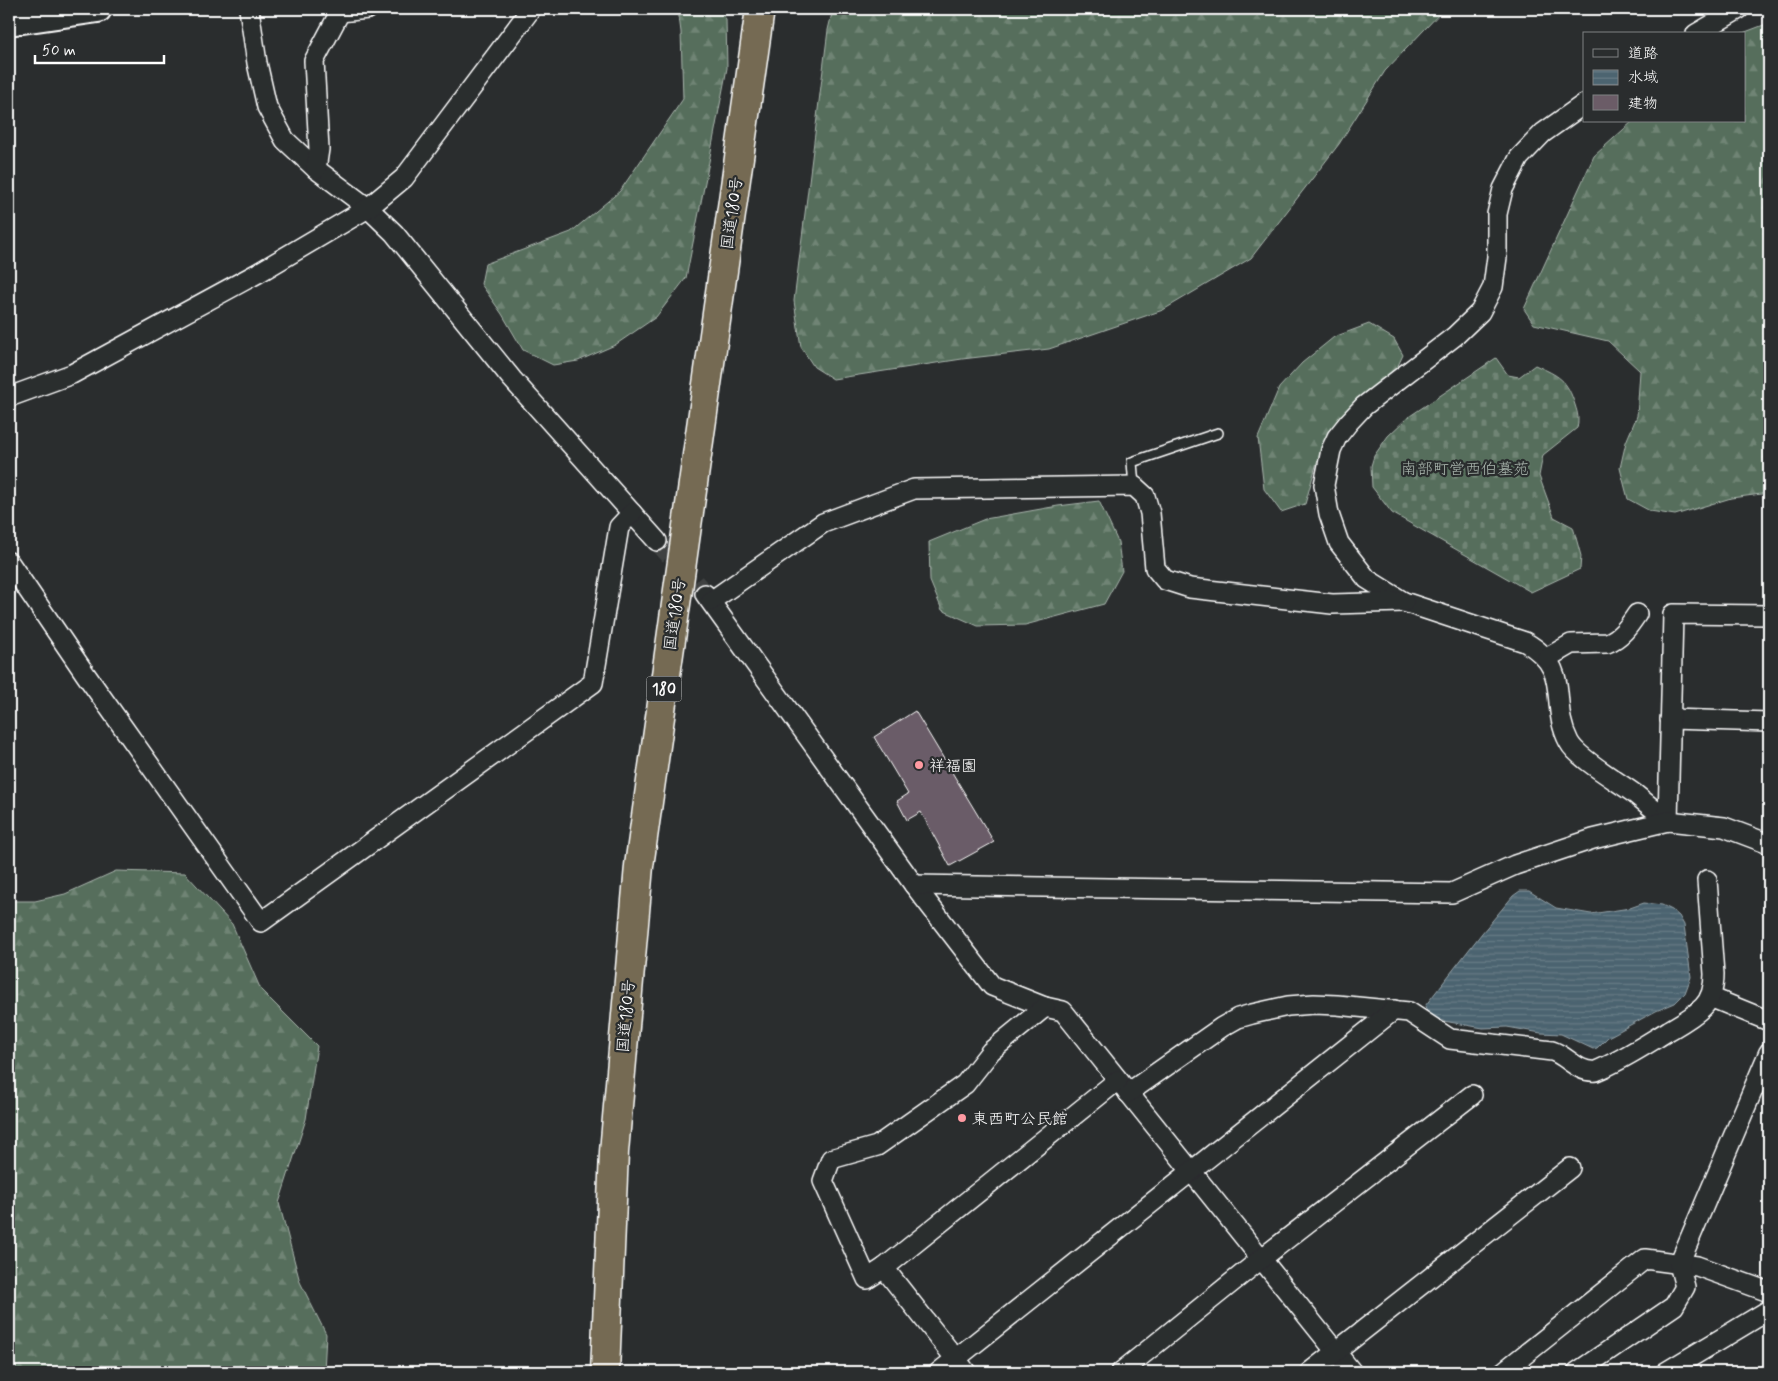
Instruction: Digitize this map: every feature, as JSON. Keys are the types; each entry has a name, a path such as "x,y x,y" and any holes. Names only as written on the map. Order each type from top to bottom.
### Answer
{"highway":[{"name":"国道180号","path":"605,1372 614,1152 639,866 760,9"}],"main road":[{"path":"9,22 98,9"}],"street":[{"path":"249,9 257,63 267,107 285,140 316,170 368,208 394,233 512,379 657,541"},
{"path":"316,170 319,149 314,61 340,12 368,9"},
{"path":"9,397 80,370 249,278 368,208 404,178 531,9"},
{"path":"1699,32 1739,9"},
{"path":"1583,105 1543,133 1519,158 1504,189 1498,214 1497,256 1493,287 1480,312 1455,336 1364,406 1338,437 1331,450 1324,485 1329,514 1339,543 1367,579 1404,602 1525,642 1538,649 1547,658 1555,671 1564,732 1570,744 1579,754 1668,821"},
{"path":"1352,1372 1063,1011 1045,1008 992,986 914,885 708,597 823,523 914,489 1134,486 1146,496 1150,513 1155,568 1165,580 1190,588 1332,604 1404,602"},
{"path":"9,562 261,922 593,683 620,527 632,513"},
{"path":"1547,658 1571,644 1607,643 1612,641 1624,632 1637,614"},
{"path":"1668,821 1673,614 1769,615"},
{"path":"1670,719 1769,722"},
{"path":"914,885 1452,893 1515,865 1593,839 1668,821 1724,827 1769,844"},
{"path":"1045,1008 991,1051 965,1084 877,1146 831,1159 823,1181 867,1279 1123,1086 1238,1018 1288,1006 1314,1004 1394,1010 1408,1012 1450,1039 1552,1051 1581,1069 1588,1071 1605,1067 1689,1018 1704,1006 1710,997 1714,986 1714,965 1706,880"},
{"path":"1710,997 1769,1021"},
{"path":"939,1372 960,1366 1192,1172 1394,1010"},
{"path":"1577,1372 1674,1306 1685,1287 1678,1264 1769,1052"},
{"path":"1121,1372 1472,1095"},
{"path":"1310,1372 1570,1168"},
{"path":"1503,1372 1645,1259 1697,1266 1769,1292"},
{"path":"884,1268 960,1366"},
{"path":"1666,1372 1769,1310"}],"lane":[{"path":"1134,486 1132,462 1218,433"}],"green space":[{"path":"678,9 718,9 726,19 727,68 686,278 656,317 615,345 578,361 553,365 523,350 502,314 481,284 485,264 571,232 620,191 683,99 681,32"},
{"path":"833,9 1444,9 1385,71 1339,144 1251,258 1163,310 1049,349 962,359 833,379 814,367 801,347 794,301 828,30"},
{"path":"1769,23 1769,493 1731,498 1675,515 1650,511 1628,499 1620,468 1626,442 1637,416 1640,371 1608,341 1534,324 1524,309 1594,156 1632,122 1746,122 1745,32"},
{"path":"1369,324 1394,339 1403,355 1394,374 1352,407 1317,462 1305,504 1281,512 1264,489 1258,438 1279,388 1302,363 1334,337"},
{"name":"南部町営西伯墓苑","path":"1496,358 1508,375 1519,377 1535,365 1561,379 1569,389 1578,416 1577,428 1543,455 1539,476 1554,517 1573,527 1581,556 1580,569 1531,592 1392,513 1372,487 1371,466 1374,456 1388,436 1407,418"},
{"path":"1099,501 1118,542 1122,571 1104,604 1025,625 978,626 942,610 930,581 929,542 985,519"},
{"path":"116,871 185,873 232,924 261,990 317,1046 306,1119 279,1203 300,1282 326,1334 324,1372 9,1372 9,901 35,901 65,894"}],"water":[{"path":"1520,891 1529,891 1556,908 1591,914 1630,908 1644,903 1662,905 1672,910 1679,916 1684,925 1691,977 1685,993 1675,1003 1608,1037 1597,1048 1593,1049 1561,1034 1541,1033 1507,1027 1483,1028 1438,1020 1427,1012 1425,1006 1482,933 1513,896"}],"building":[{"name":"祥福園","path":"915,711 994,842 950,866 921,812 907,820 897,801 908,794 874,737"}],"tunnel":[{"path":"657,541 705,594"}],"place":[{"name":"祥福園","path":"919,765"},
{"name":"東西町公民館","path":"962,1118"}]}
